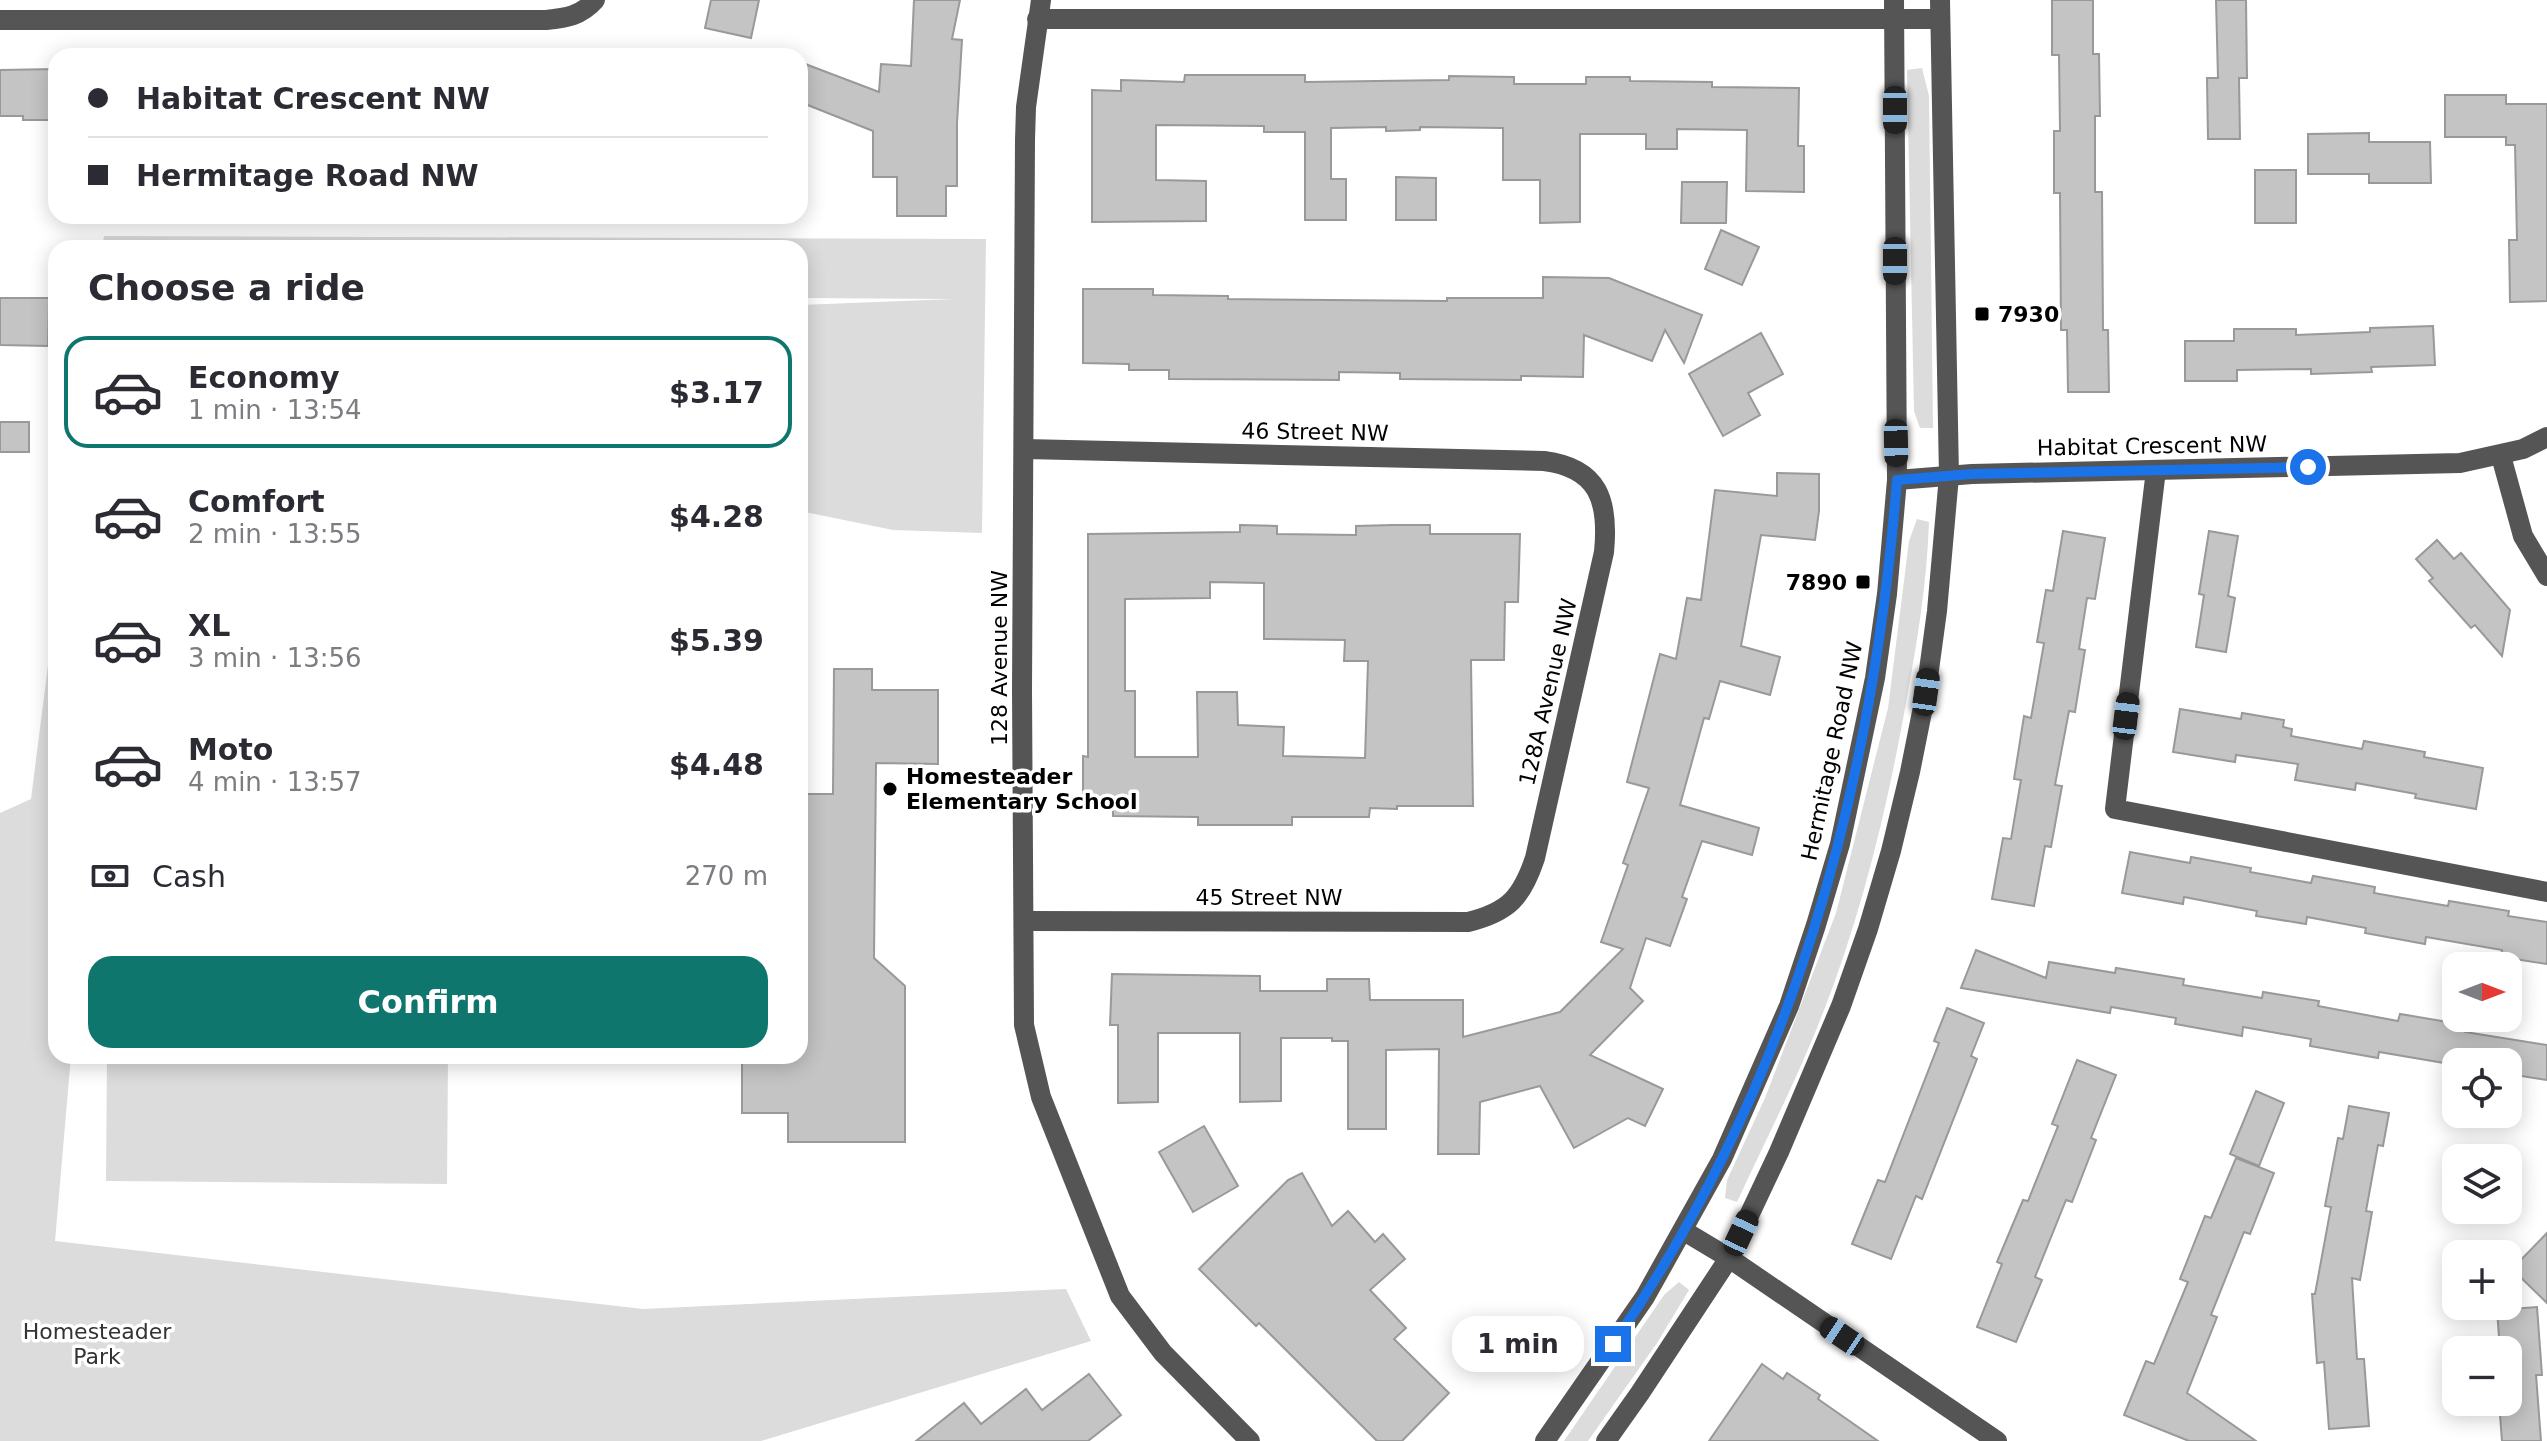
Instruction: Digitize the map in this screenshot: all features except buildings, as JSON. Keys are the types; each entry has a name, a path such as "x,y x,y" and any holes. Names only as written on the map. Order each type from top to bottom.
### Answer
{"street":[{"path":"0,20 546,20 567,18 590,5"},
{"path":"1039,10 1940,10 1949,476 1926,692 1891,851 1841,1006 1779,1152 1729,1258 1606,1441"},
{"name":"128 Avenue NW","path":"1039,10 1026,107 1024,1025 1041,1097 1120,1296 1163,1353 1250,1441"},
{"name":"Hermitage Road NW","path":"1545,1441 1645,1297 1684,1231 1735,1131 1789,1006 1836,857 1875,678 1887,594 1897,480 1894,10"},
{"name":"Habitat Crescent NW","path":"1897,480 1949,476 2460,463 2501,456 2547,437"},
{"name":"46 Street NW","path":"1025,449 1544,461 1567,464 1583,473 1596,487"},
{"path":"2501,456 2523,536 2547,576"},
{"path":"2156,470 2115,809 2547,892"},
{"name":"128A Avenue NW","path":"1511,904 1529,877 1535,858 1604,552 1607,529 1596,487"},
{"name":"45 Street NW","path":"1024,921 1468,922 1494,914 1511,904"},
{"path":"1684,1231 1729,1258 1997,1441"}],"green space":[{"path":"1922,68 1929,96 1933,428 1920,428 1914,411 1907,70"},
{"path":"104,236 986,239 982,533 893,530 808,513 808,305 954,299 808,298 808,240 103,240"},
{"path":"1917,519 1929,522 1921,613 1898,747 1867,878 1826,1006 1737,1202 1725,1198 1727,1180 1765,1098 1836,913 1888,708 1909,541"},
{"name":"Homesteader Park","path":"48,665 48,1064 70,1064 55,1241 643,1309 1066,1289 1091,1341 761,1441 0,1441 0,813 31,799"},
{"path":"107,1064 448,1064 447,1184 106,1181"},
{"path":"1679,1282 1689,1290 1657,1343 1588,1441 1564,1441 1664,1295"}],"place":[{"name":"7930","path":"1982,314"},
{"name":"7890","path":"1863,582"},
{"name":"Homesteader Elementary School","path":"890,789"}],"route":[{"path":"1613,1344 1684,1231 1722,1159 1789,1006 1816,925 1840,844 1875,678 1887,594 1897,480 1972,474 2308,467"}]}
